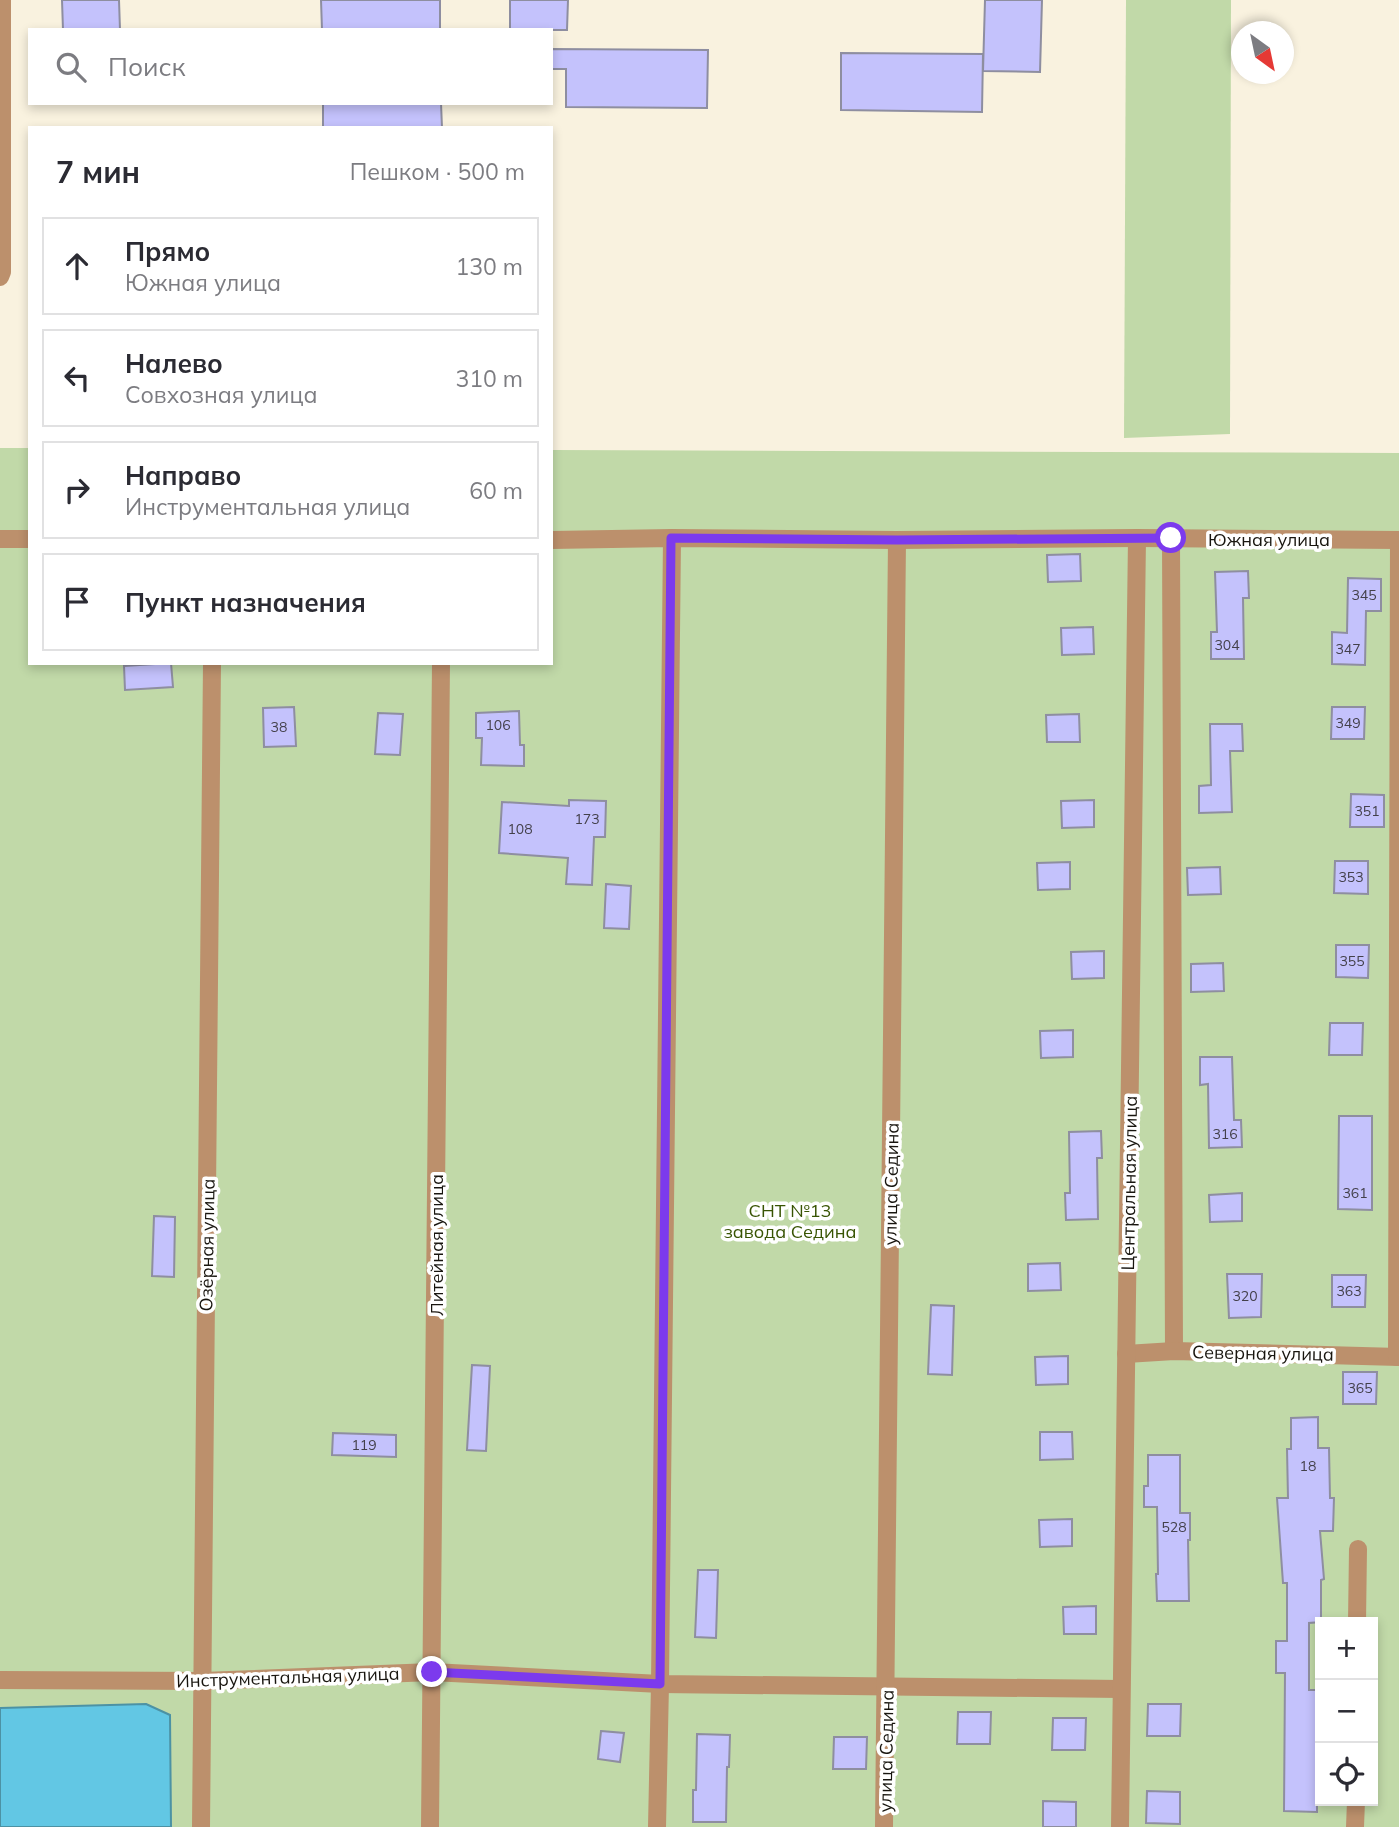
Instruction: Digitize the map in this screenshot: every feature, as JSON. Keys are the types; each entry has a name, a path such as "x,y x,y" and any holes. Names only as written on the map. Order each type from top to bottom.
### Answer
{"street":[{"path":"0,277 2,0"},
{"path":"657,1827 671,538"},
{"name":"Центральная улица","path":"1120,1827 1137,538"},
{"path":"1171,538 1174,1351"},
{"path":"0,539 28,539"},
{"name":"Южная улица","path":"553,540 1399,540"},
{"name":"улица Седина","path":"884,1827 897,540"},
{"path":"1398,1357 1399,540"},
{"name":"Озёрная улица","path":"201,1827 212,665"},
{"name":"Литейная улица","path":"430,1827 441,665"},
{"name":"Северная улица","path":"1126,1354 1174,1351 1398,1357"},
{"path":"1357,1617 1358,1549"},
{"name":"Инструментальная улица","path":"0,1680 203,1681 432,1672 660,1684 1121,1689"},
{"path":"1356,1806 1356,1827"}],"green space":[{"path":"1126,0 1231,0 1230,434 1124,438"},
{"name":"СНТ №13 завода Седина","path":"0,448 28,448 28,665 553,665 553,450 1399,453 1399,1827 0,1827"}],"water":[{"path":"146,1704 170,1715 171,1827 0,1827 0,1708"}],"building":[{"path":"62,0 119,0 120,28 63,28"},
{"path":"321,0 440,0 440,28 322,28"},
{"path":"510,0 568,0 567,30 510,28"},
{"path":"985,0 1042,0 1040,72 983,71"},
{"path":"553,49 708,50 707,108 566,107 566,69 553,69"},
{"path":"841,53 983,54 982,112 841,110"},
{"path":"323,105 441,105 442,126 323,126"},
{"path":"1080,554 1081,581 1048,582 1047,555"},
{"path":"1248,571 1249,598 1243,598 1244,659 1211,659 1211,632 1217,632 1215,572"},
{"path":"1348,578 1381,579 1381,611 1366,611 1365,665 1332,664 1332,632 1347,633"},
{"path":"1093,627 1094,654 1062,655 1061,628"},
{"path":"171,665 173,687 125,690 124,666"},
{"path":"294,707 296,746 264,747 263,708"},
{"path":"1332,707 1365,707 1364,739 1331,739"},
{"path":"519,711 524,766 481,765 482,738 476,738 476,713"},
{"path":"378,713 403,714 400,755 375,754"},
{"path":"1079,714 1080,742 1047,742 1046,715"},
{"path":"1210,724 1242,724 1243,751 1230,751 1232,812 1199,813 1199,786 1211,785"},
{"path":"1351,794 1384,795 1384,827 1350,827"},
{"path":"569,800 606,801 605,837 594,837 592,885 566,884 568,858 499,853 502,802 569,806"},
{"path":"1094,800 1094,827 1062,828 1061,801"},
{"path":"1335,861 1368,861 1368,894 1334,893"},
{"path":"1070,862 1070,889 1038,890 1037,863"},
{"path":"1220,867 1221,894 1188,895 1187,868"},
{"path":"606,884 631,886 629,929 604,928"},
{"path":"1336,945 1369,945 1368,978 1336,977"},
{"path":"1104,951 1104,978 1072,979 1071,952"},
{"path":"1223,963 1224,991 1191,992 1191,964"},
{"path":"1330,1023 1363,1023 1362,1055 1329,1055"},
{"path":"1073,1030 1073,1057 1041,1058 1040,1031"},
{"path":"1200,1057 1232,1057 1234,1120 1241,1120 1242,1147 1209,1148 1208,1084 1200,1085"},
{"path":"1339,1116 1372,1116 1372,1210 1338,1209"},
{"path":"1101,1131 1102,1158 1097,1158 1098,1219 1066,1220 1065,1193 1070,1193 1069,1132"},
{"path":"1242,1193 1242,1221 1210,1222 1209,1195"},
{"path":"154,1216 175,1217 174,1277 152,1276"},
{"path":"1060,1263 1061,1290 1028,1291 1028,1264"},
{"path":"1227,1274 1262,1274 1261,1317 1229,1318"},
{"path":"1332,1275 1366,1275 1365,1307 1332,1307"},
{"path":"931,1305 954,1306 952,1375 928,1374"},
{"path":"1068,1356 1068,1384 1036,1385 1035,1357"},
{"path":"472,1365 490,1366 486,1451 467,1450"},
{"path":"1343,1372 1377,1372 1376,1404 1343,1404"},
{"path":"1318,1417 1318,1448 1329,1448 1330,1498 1334,1498 1333,1531 1320,1531 1324,1579 1321,1580 1321,1617 1315,1617 1315,1622 1309,1623 1309,1690 1315,1690 1317,1812 1284,1811 1285,1673 1276,1673 1276,1641 1287,1641 1287,1583 1283,1583 1277,1498 1288,1498 1287,1449 1291,1449 1291,1418"},
{"path":"1040,1432 1072,1432 1073,1459 1040,1460"},
{"path":"333,1433 396,1435 396,1457 332,1455"},
{"path":"1148,1455 1180,1455 1180,1513 1190,1513 1189,1601 1157,1601 1157,1507 1144,1507 1144,1486 1148,1486"},
{"path":"1072,1519 1072,1546 1040,1547 1039,1520"},
{"path":"698,1570 718,1570 716,1638 695,1637"},
{"path":"1096,1606 1096,1634 1064,1634 1063,1607"},
{"path":"1148,1704 1181,1704 1180,1736 1147,1736"},
{"path":"958,1712 991,1712 990,1744 957,1744"},
{"path":"1053,1718 1086,1718 1085,1750 1052,1750"},
{"path":"601,1731 624,1733 620,1762 598,1759"},
{"path":"697,1734 730,1735 726,1822 693,1822"},
{"path":"834,1737 867,1737 866,1769 833,1769"},
{"path":"1147,1791 1180,1792 1180,1824 1146,1823"},
{"path":"1043,1801 1076,1802 1076,1827 1043,1827"}],"route":[{"path":"432,1672 660,1684 671,538 1171,538"}]}
